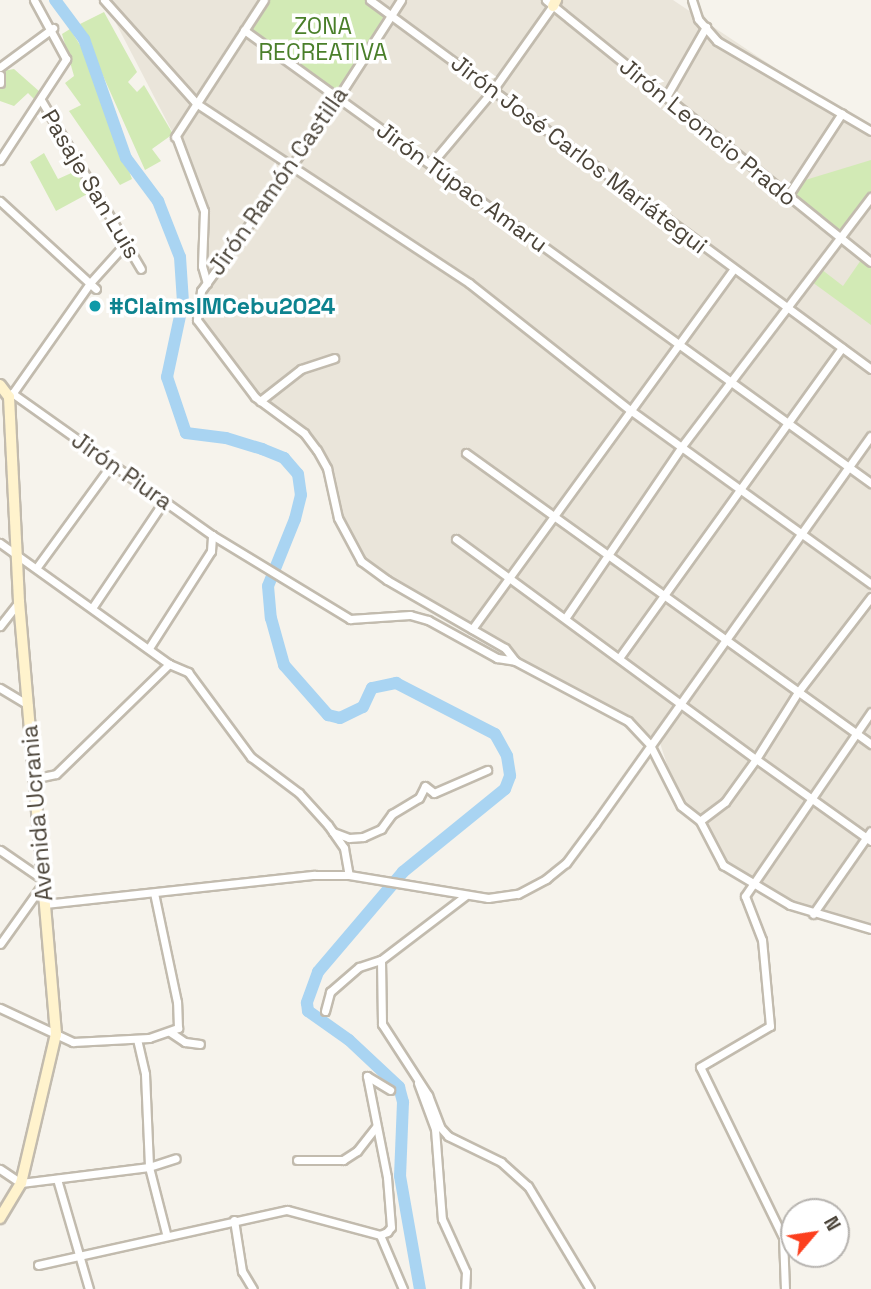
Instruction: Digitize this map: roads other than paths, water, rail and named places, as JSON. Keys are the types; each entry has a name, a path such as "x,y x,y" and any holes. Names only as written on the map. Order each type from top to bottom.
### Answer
{"main road":[{"name":"Jirón Piura","path":"0,385 11,395"},
{"name":"Avenida Ucrania","path":"0,1218 21,1183 56,1034 45,881 33,778 37,778 28,705 5,419 11,395"}],"street":[{"path":"0,160 64,66 66,59 52,28 34,0"},
{"path":"105,0 196,103 389,227 506,311 630,410 871,583"},
{"path":"207,283 202,266 204,211 175,136 264,0"},
{"name":"Jirón José Carlos Mariátegui","path":"369,0 871,369"},
{"name":"Jirón Ramón Castilla","path":"260,401 197,320 201,291 293,164 401,0"},
{"path":"692,0 706,27 717,41 871,131"},
{"path":"431,164 493,90 552,2"},
{"name":"Jirón Leoncio Prado","path":"552,2 787,197 871,262"},
{"path":"666,97 706,27"},
{"path":"0,67 52,28"},
{"name":"Jirón Túpac Amaru","path":"244,30 871,483"},
{"path":"0,75 0,83"},
{"name":"Pasaje San Luis","path":"41,100 141,269"},
{"path":"787,197 842,113"},
{"path":"566,617 611,555 682,446 732,385 871,197"},
{"path":"0,201 93,286"},
{"path":"11,395 126,243"},
{"path":"472,629 734,269"},
{"path":"619,658 842,348"},
{"path":"334,358 301,369 260,401 304,433 317,450 327,468 338,518 361,561 505,648 515,661 628,720 650,745 681,806 700,821 717,858 751,883 813,914 871,929"},
{"name":"Jirón Piura","path":"11,395 212,535 356,620 402,615 428,620 497,658 515,661"},
{"path":"45,904 349,875 466,895 518,894 566,863 871,436"},
{"path":"466,453 871,744"},
{"path":"37,567 112,464"},
{"path":"92,608 164,500"},
{"path":"149,648 211,551 212,535"},
{"path":"456,539 508,580 566,617 809,799 869,837 813,914"},
{"path":"0,543 169,664 188,672 251,757 299,793 332,831 344,848 349,875"},
{"path":"700,821 725,802 798,692 871,597"},
{"path":"0,626 19,602"},
{"path":"37,778 56,774 169,664"},
{"path":"0,688 28,705"},
{"path":"785,1289 783,1237 774,1214 700,1070 705,1060 770,1026 762,940 745,896 751,883 871,712"},
{"path":"332,831 349,838 363,837 381,829 392,814 419,798 425,786 434,793 487,770"},
{"path":"0,850 45,881 3,933 0,944"},
{"path":"0,1008 74,1042 137,1038 178,1028 177,1002 154,893"},
{"path":"325,1011 330,992 359,967 381,960 466,895"},
{"path":"381,960 382,1024 419,1079 448,1136 501,1162 528,1186 590,1289"},
{"path":"170,1032 184,1042 200,1044"},
{"path":"137,1038 145,1073 149,1167 166,1233"},
{"path":"380,1235 391,1227 367,1076 390,1090"},
{"path":"419,1079 435,1129 442,1219 466,1272 465,1289"},
{"path":"296,1160 343,1160 356,1152 376,1127"},
{"path":"0,1169 21,1183 149,1167 176,1158"},
{"path":"57,1179 89,1289"},
{"path":"37,1265 166,1233 287,1210 380,1235"},
{"path":"234,1220 242,1271 253,1289"},
{"path":"380,1235 403,1289"}],"waterway":[{"path":"55,0 84,39 126,158 158,201 180,257 183,302 167,377 186,433 226,438 262,449 284,458 298,474 301,495 295,519 268,586 271,618 284,665 328,715 340,718 363,707 372,688 396,683 495,734 507,756 510,776 505,789 403,872 318,972 307,1003 308,1011 349,1040 399,1087 403,1102 400,1176 420,1289"}],"place":[{"name":"#ClaimsIMCebu2024","path":"95,306"}],"park label":[{"name":"ZONA RECREATIVA","path":"323,39"}]}
